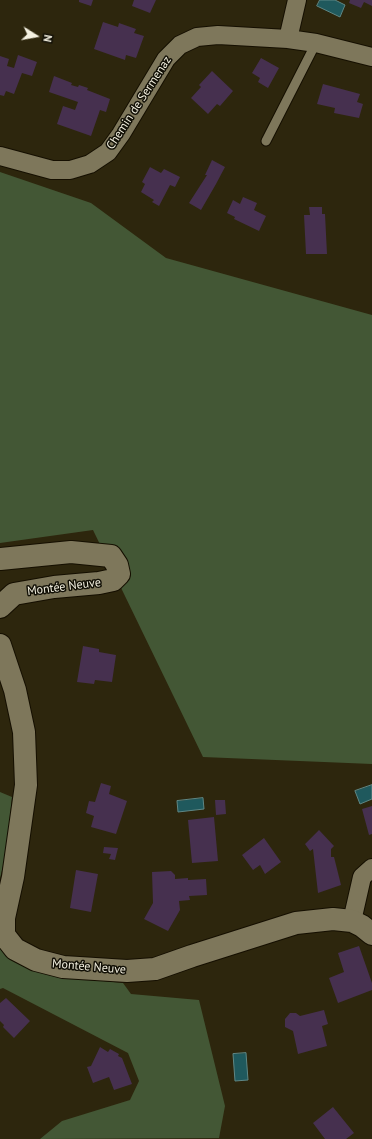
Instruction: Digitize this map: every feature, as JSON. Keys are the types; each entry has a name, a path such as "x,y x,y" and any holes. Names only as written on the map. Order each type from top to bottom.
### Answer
{"street":[{"path":"288,39 297,0"},
{"name":"Chemin de Sermenaz","path":"0,156 52,170 70,170 90,164 108,152 113,146 166,58 180,45 197,37 218,35 288,39 316,43 372,57"},
{"name":"Montée Neuve","path":"0,559 71,552 97,554 111,556 117,565 119,574 113,580 99,583 54,587 14,594 0,607"},
{"name":"Montée Neuve","path":"0,645 15,690 24,732 26,785 13,876 4,918 4,935 15,949 36,960 63,967 127,972 155,969 296,924 333,919 352,921 362,926 372,934"},
{"path":"352,921 362,877 372,868"}],"lane":[{"path":"266,140 316,43"}],"green space":[{"path":"0,172 91,203 166,258 372,315 372,764 203,757 93,530 0,543"},
{"path":"0,792 12,797 6,855 0,878"},
{"path":"0,945 55,976 123,983 131,994 199,1000 225,1106 219,1138 40,1139 62,1121 130,1100 139,1081 128,1053 3,988 0,989"}],"water":[{"path":"320,0 335,0 345,5 340,17 317,6"},
{"path":"372,785 372,799 360,804 355,791"},
{"path":"203,798 204,809 178,812 177,801"},
{"path":"246,1053 248,1080 235,1081 233,1054"}],"building":[{"path":"79,0 93,0 91,6 79,2"},
{"path":"134,0 156,0 150,13 132,6"},
{"path":"350,0 372,0 372,6 364,2 361,8 349,3"},
{"path":"103,22 118,27 119,23 136,29 134,33 144,36 136,58 126,55 125,60 94,49"},
{"path":"18,55 37,62 32,76 22,73 14,94 6,91 4,96 0,95 0,56 9,59 7,66 14,68"},
{"path":"261,58 279,68 268,88 258,82 260,78 252,73"},
{"path":"212,71 233,91 220,106 217,104 208,114 191,98 201,87 199,85"},
{"path":"54,76 72,83 71,85 78,87 79,85 88,88 87,90 110,99 106,112 100,110 91,136 57,124 63,106 75,110 78,102 49,92"},
{"path":"323,84 360,94 357,102 363,104 359,118 334,113 335,108 317,104"},
{"path":"212,160 225,167 201,210 189,203 207,175 205,175"},
{"path":"150,167 161,173 164,169 180,177 175,187 170,185 159,206 152,202 154,200 141,192 145,184 142,182"},
{"path":"243,197 257,203 254,210 266,216 259,231 234,219 235,217 227,213 233,200 240,204"},
{"path":"309,207 322,207 322,214 325,214 327,254 306,254 304,215 310,215"},
{"path":"83,646 99,649 99,652 116,655 112,682 95,680 94,684 77,682"},
{"path":"101,783 111,786 109,794 127,801 116,834 91,827 94,816 86,813 89,801 95,802"},
{"path":"215,800 225,800 226,814 216,815"},
{"path":"372,806 372,834 369,835 362,809"},
{"path":"214,817 218,861 192,863 188,820"},
{"path":"319,830 334,846 331,849 331,857 334,857 341,885 318,893 313,849 310,851 305,844"},
{"path":"264,838 281,862 265,874 260,865 253,870 242,855"},
{"path":"104,847 118,848 115,860 109,859 111,854 103,853"},
{"path":"76,870 98,874 91,912 70,908"},
{"path":"171,871 175,875 175,879 206,879 207,895 189,896 190,900 179,901 180,910 168,931 144,919 153,903 152,872"},
{"path":"359,946 372,983 372,990 338,1003 329,978 344,972 338,953"},
{"path":"6,998 30,1021 14,1038 3,1027 4,1025 0,1021 0,1003"},
{"path":"324,1010 328,1024 322,1026 327,1046 298,1054 293,1031 285,1027 285,1019 290,1013 296,1013 300,1016"},
{"path":"100,1047 108,1052 110,1049 119,1054 118,1056 122,1058 132,1084 114,1090 109,1077 93,1083 87,1067 91,1066"},
{"path":"333,1107 354,1133 346,1139 325,1139 313,1123"}]}
